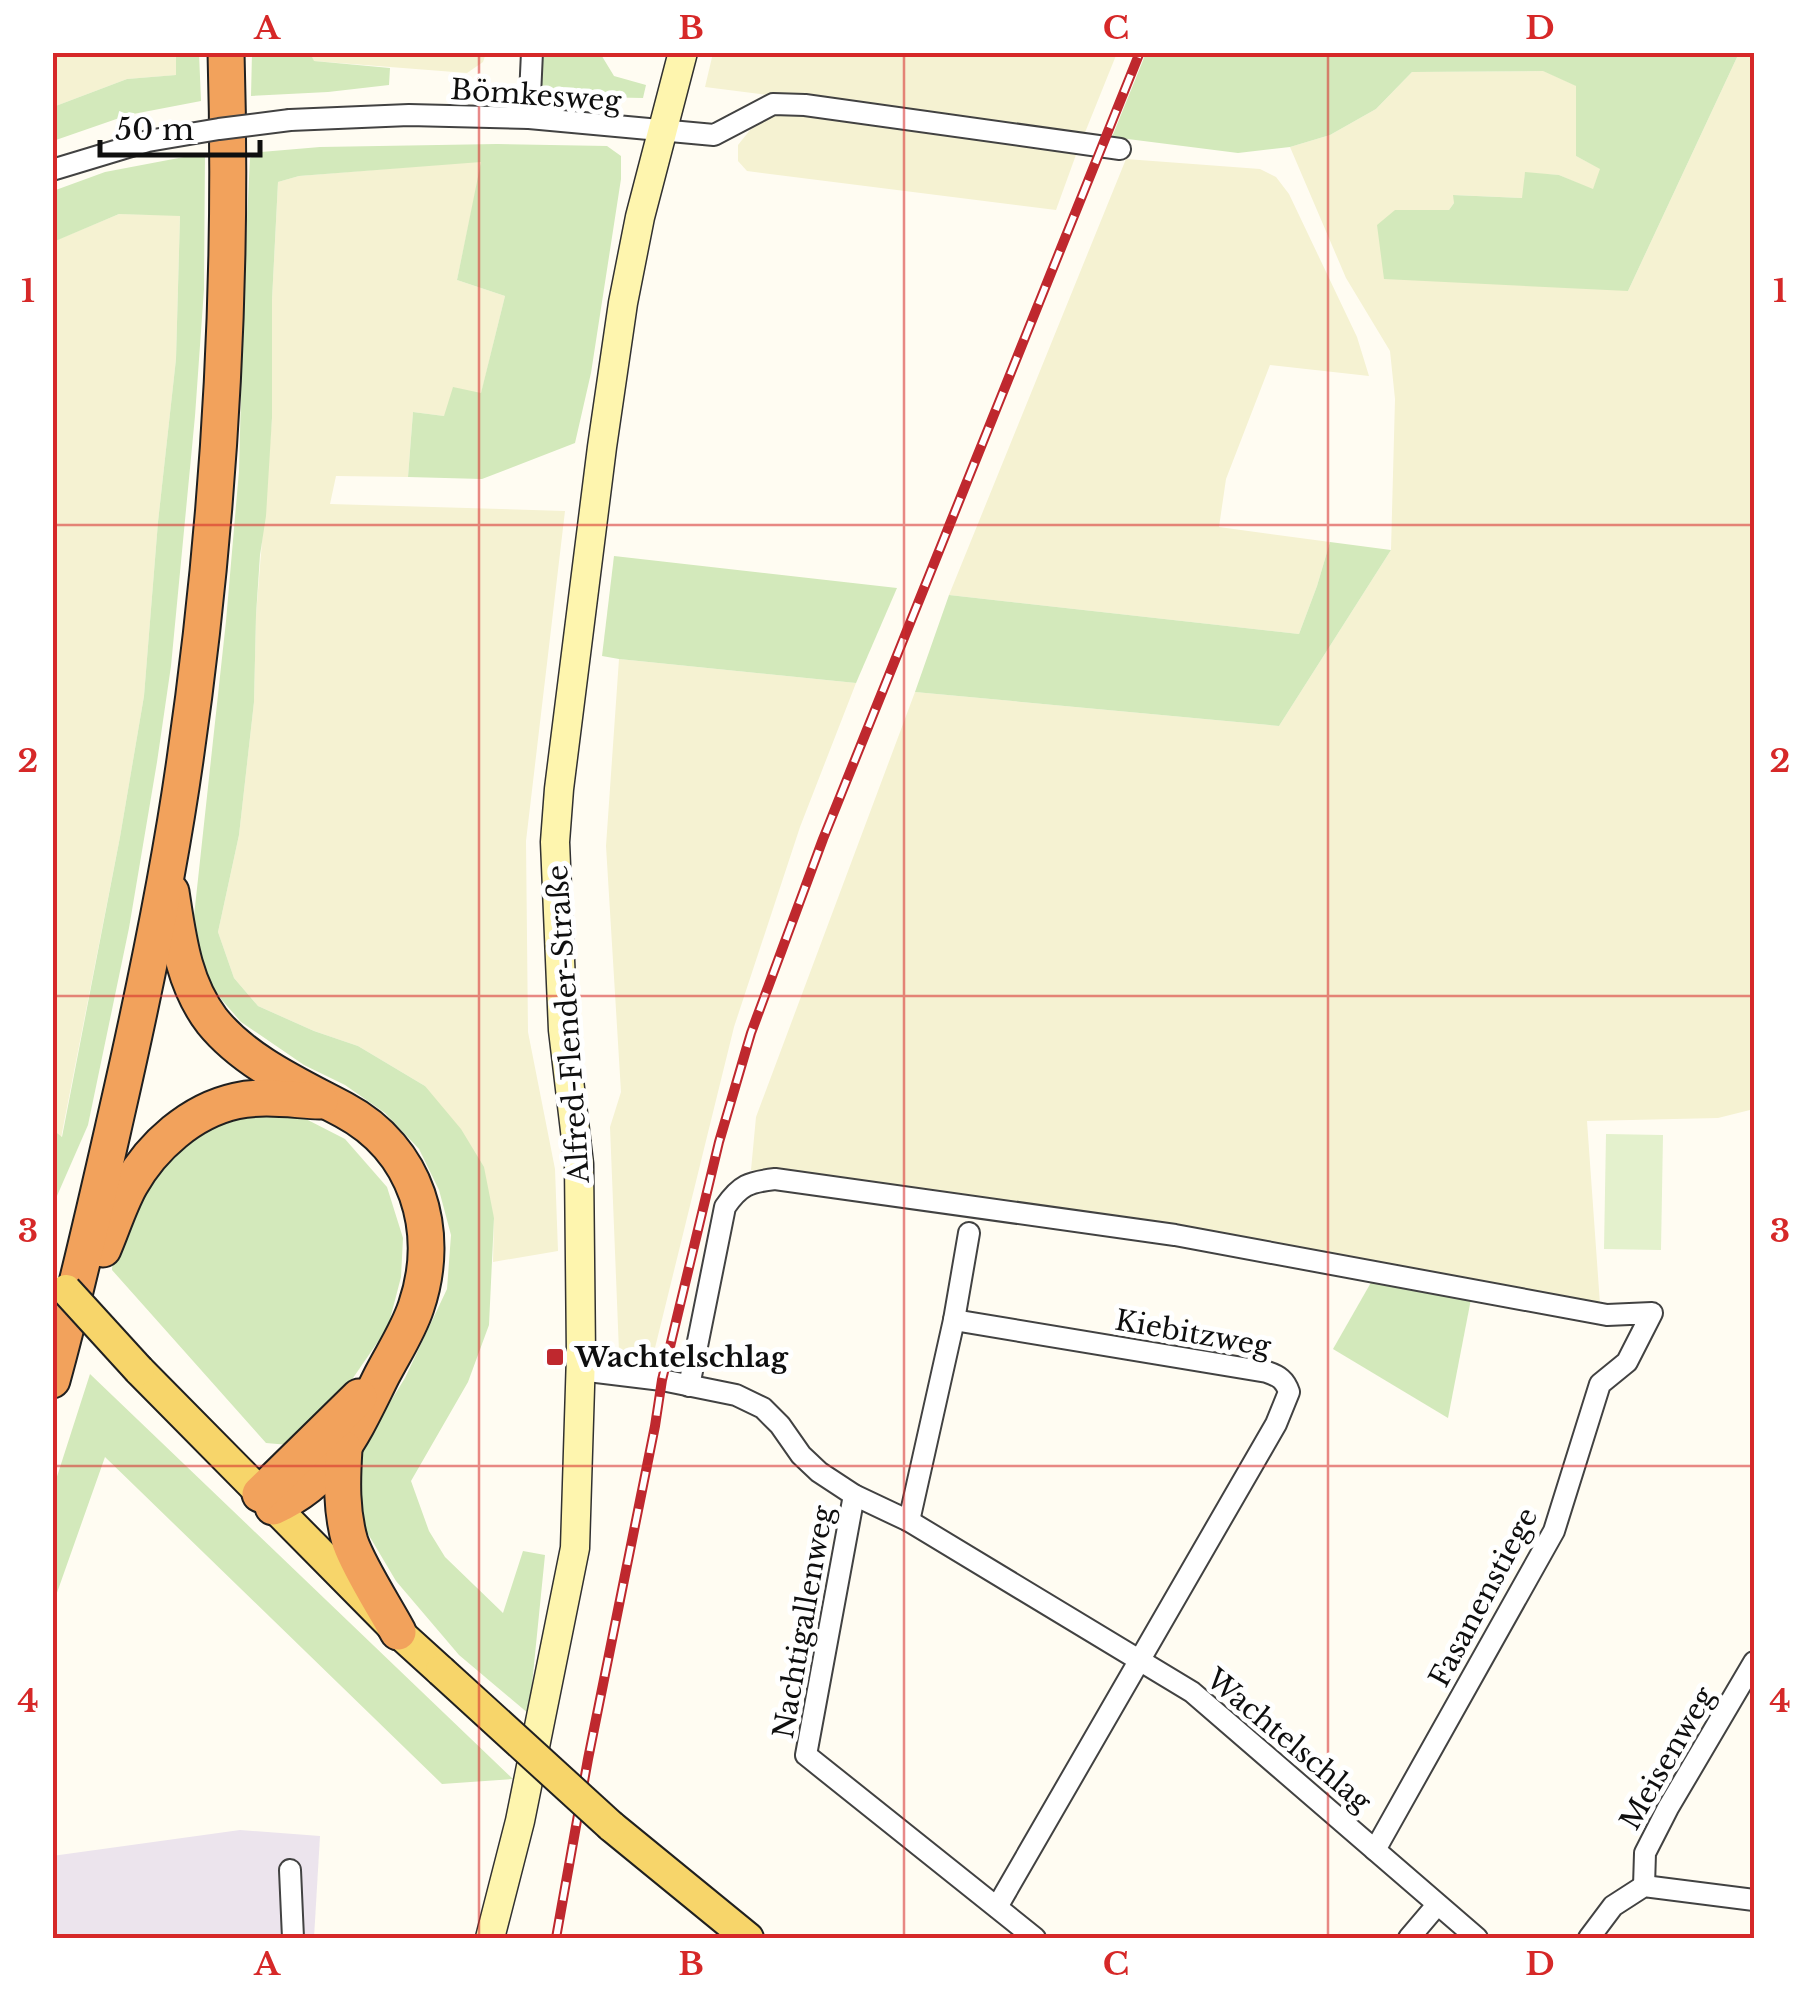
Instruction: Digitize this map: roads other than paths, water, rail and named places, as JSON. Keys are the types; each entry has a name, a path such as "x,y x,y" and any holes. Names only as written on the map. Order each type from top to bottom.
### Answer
{"highway":[{"path":"52,1380 136,1030 168,873 196,683 212,539 226,326 226,52"},
{"path":"168,873 182,961 212,1020 259,1062 369,1126 392,1149 410,1178 428,1238 419,1297 408,1329 344,1449 293,1498 267,1500"},
{"path":"52,1352 84,1292 130,1185 170,1134 233,1101 326,1101"},
{"path":"267,1500 384,1371"},
{"path":"344,1449 343,1510 351,1544 398,1632"}],"main road":[{"path":"52,1276 138,1370 398,1632 612,1826 748,1938"}],"street":[{"path":"529,118 532,52"},
{"name":"Alfred-Flender-Straße","path":"490,1938 520,1821 575,1548 580,1370 579,1164 563,1030 555,842 565,728 620,321 640,217 683,52"},
{"name":"Bömkesweg","path":"52,170 148,142 290,120 409,115 529,118 714,136 773,104 805,105 1120,148"},
{"name":"Fasanenstiege","path":"689,1386 725,1206 736,1190 752,1182 775,1179 1175,1235 1607,1316 1652,1313 1627,1362 1600,1384 1554,1531 1375,1850"},
{"path":"908,1521 954,1320 969,1234"},
{"name":"Kiebitzweg","path":"954,1320 1267,1372 1286,1382 1290,1392 1281,1414 1140,1659"},
{"name":"Wachtelschlag","path":"580,1370 662,1380 736,1396 763,1408 819,1472 854,1495 908,1521 1192,1692 1477,1938"},
{"name":"Nachtigallenweg","path":"854,1495 806,1756 1036,1938"},
{"path":"997,1906 1140,1659"},
{"name":"Meisenweg","path":"1644,1886 1644,1853 1754,1662"},
{"path":"290,1870 292,1938"},
{"path":"1588,1938 1613,1906 1644,1886 1754,1900"},
{"path":"1410,1938 1438,1905"}],"railway":[{"path":"556,1938 662,1380 719,1142 751,1033 823,839 1140,52"}],"place":[{"name":"Wachtelschlag","path":"555,1357"}]}
